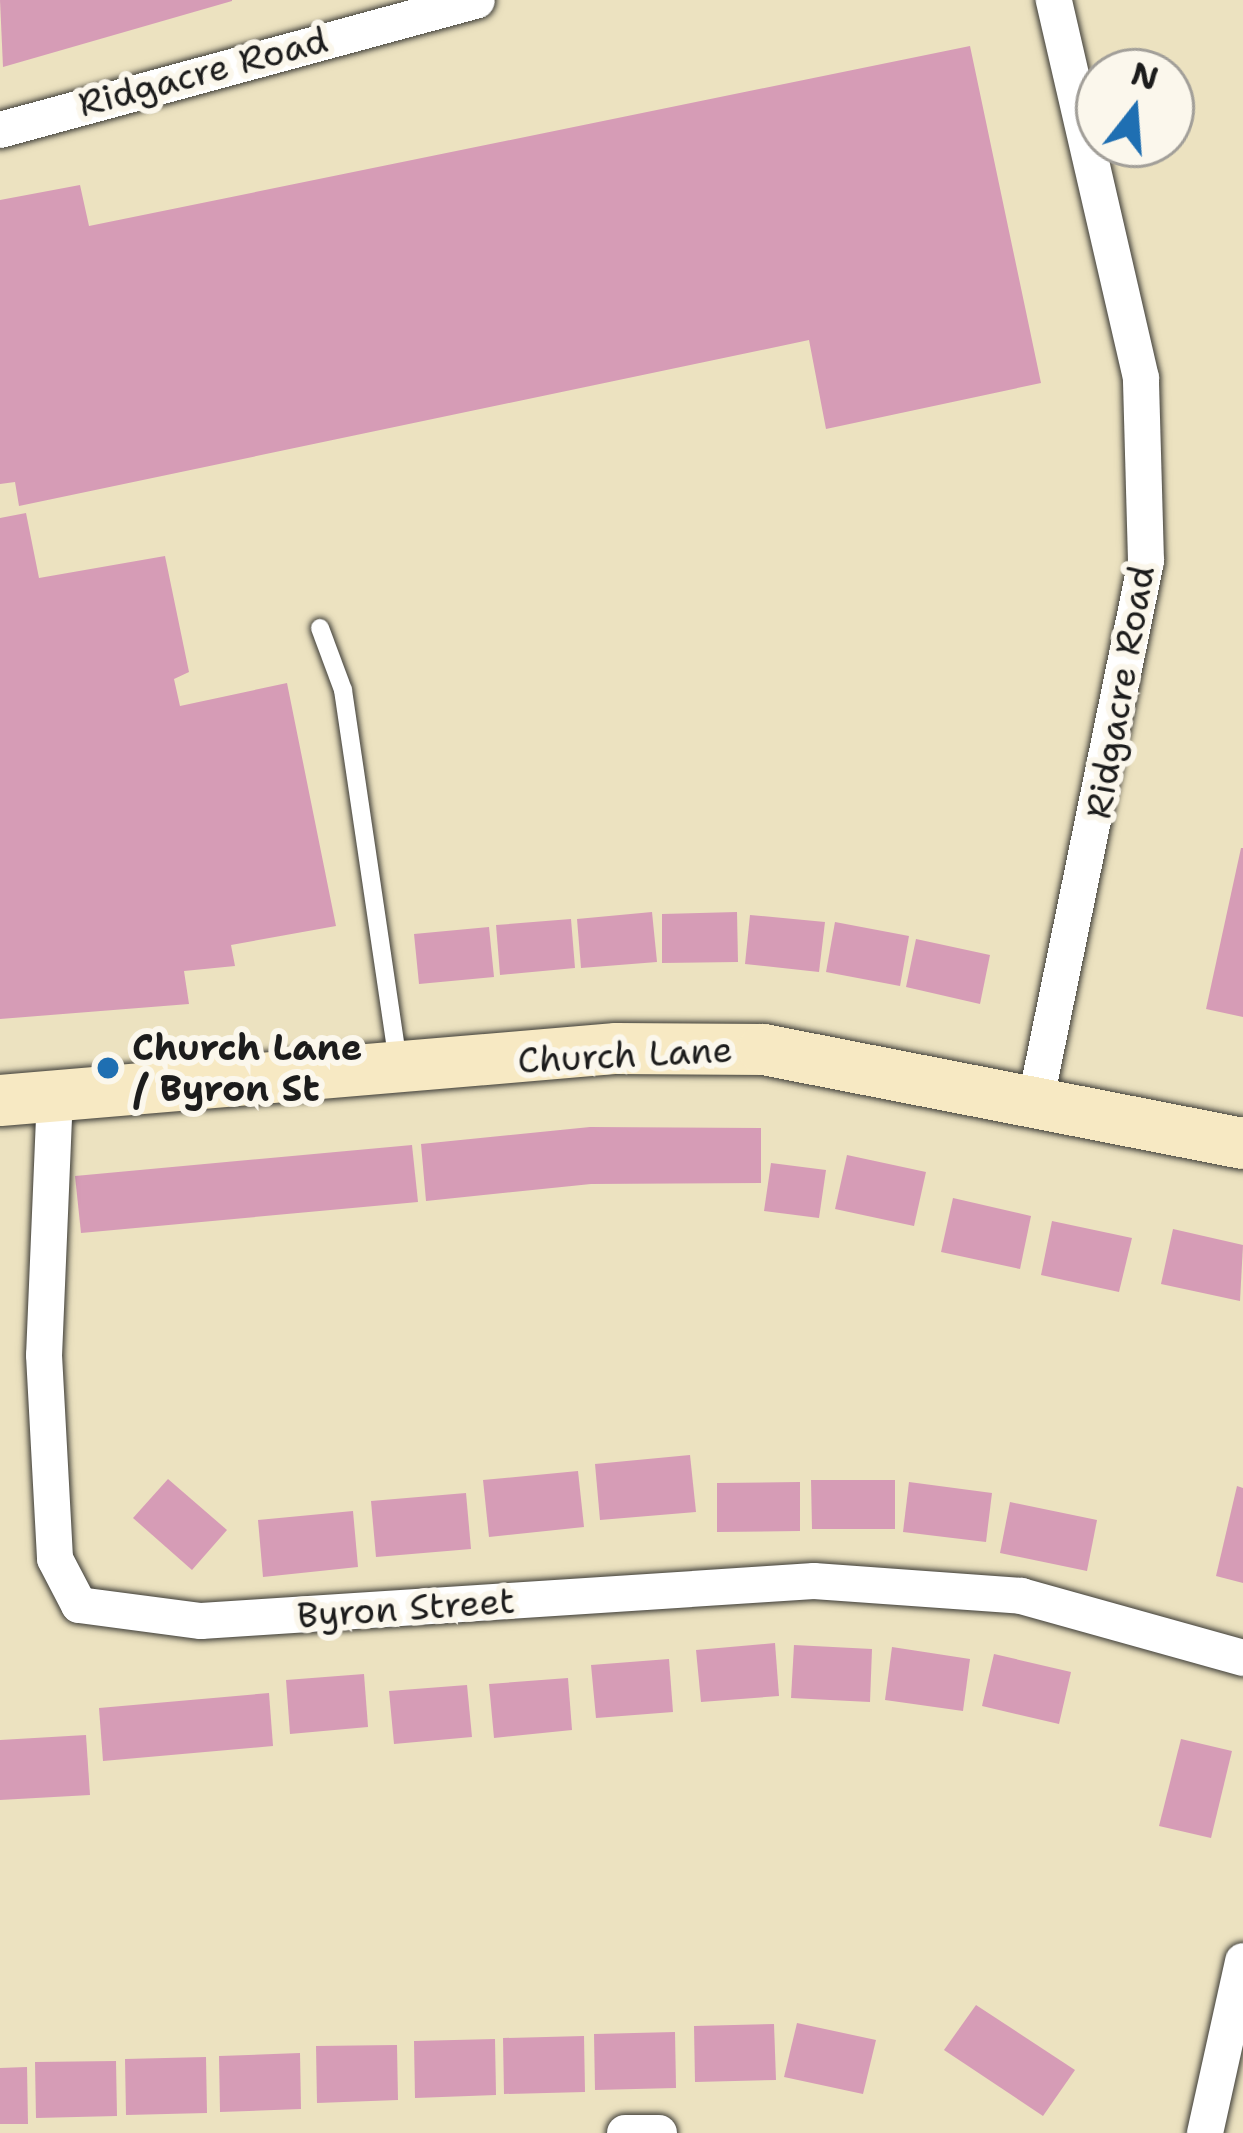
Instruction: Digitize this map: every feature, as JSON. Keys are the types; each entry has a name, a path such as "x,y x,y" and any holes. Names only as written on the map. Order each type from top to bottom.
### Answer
{"main road":[{"name":"Church Lane","path":"0,1100 399,1071 616,1048 763,1049 1243,1143"}],"street":[{"name":"Ridgacre Road","path":"0,130 477,0"},
{"name":"Ridgacre Road","path":"1036,1099 1146,561 1142,378 1054,0"},
{"name":"Byron Street","path":"55,1094 44,1355 55,1559 79,1605 202,1621 814,1581 1021,1596 1243,1658"},
{"path":"1205,2133 1243,1961"},
{"path":"625,2133 659,2133"}],"lane":[{"path":"320,628 344,690 399,1071"}],"building":[{"path":"0,0 232,0 232,1 3,67"},
{"path":"970,46 1041,383 826,429 809,340 19,506 15,482 0,484 0,200 80,185 89,226"},
{"path":"26,513 39,578 165,556 189,672 174,679 180,706 287,683 336,926 231,945 235,966 184,971 189,1004 0,1019 0,518"},
{"path":"1243,848 1243,1017 1206,1009"},
{"path":"652,912 657,962 581,968 577,919"},
{"path":"737,912 738,962 662,963 662,914"},
{"path":"750,915 825,922 819,972 745,964"},
{"path":"571,919 575,968 500,975 496,925"},
{"path":"835,922 909,936 900,986 826,972"},
{"path":"489,927 494,977 419,984 414,934"},
{"path":"916,939 990,955 980,1004 906,987"},
{"path":"590,1127 761,1128 761,1183 591,1184 426,1201 421,1144"},
{"path":"412,1145 418,1202 81,1233 75,1176"},
{"path":"847,1155 926,1172 914,1226 835,1209"},
{"path":"771,1163 826,1170 819,1218 764,1211"},
{"path":"953,1198 1031,1216 1020,1269 941,1252"},
{"path":"1052,1221 1132,1238 1119,1292 1041,1275"},
{"path":"1173,1229 1243,1245 1240,1301 1161,1284"},
{"path":"690,1455 696,1512 600,1520 595,1464"},
{"path":"578,1471 584,1527 489,1537 483,1480"},
{"path":"168,1479 227,1530 192,1570 133,1518"},
{"path":"811,1480 895,1480 895,1529 812,1529"},
{"path":"800,1482 800,1531 717,1532 717,1483"},
{"path":"909,1482 992,1493 986,1542 903,1532"},
{"path":"1237,1486 1243,1488 1243,1583 1216,1576"},
{"path":"466,1493 471,1549 376,1557 371,1501"},
{"path":"1010,1502 1097,1520 1087,1571 1000,1553"},
{"path":"353,1511 358,1567 263,1577 258,1520"},
{"path":"775,1643 779,1696 701,1702 696,1650"},
{"path":"794,1645 872,1649 870,1702 791,1698"},
{"path":"892,1647 970,1659 963,1711 885,1700"},
{"path":"994,1654 1071,1672 1059,1724 982,1706"},
{"path":"669,1659 673,1712 596,1718 591,1665"},
{"path":"364,1674 368,1727 290,1734 286,1680"},
{"path":"568,1678 572,1730 494,1738 489,1684"},
{"path":"467,1685 472,1737 394,1744 389,1691"},
{"path":"269,1693 273,1746 103,1761 99,1708"},
{"path":"86,1735 90,1795 0,1800 0,1740"},
{"path":"1181,1739 1232,1751 1211,1838 1159,1826"},
{"path":"976,2005 1075,2070 1043,2116 944,2050"},
{"path":"797,2023 876,2040 863,2094 784,2077"},
{"path":"774,2024 776,2080 695,2082 694,2026"},
{"path":"675,2032 676,2088 595,2090 594,2034"},
{"path":"584,2036 585,2092 504,2094 503,2038"},
{"path":"495,2039 496,2095 415,2098 414,2041"},
{"path":"397,2045 398,2100 317,2103 316,2046"},
{"path":"300,2053 301,2109 220,2112 219,2056"},
{"path":"206,2057 207,2113 126,2115 125,2059"},
{"path":"116,2061 117,2116 36,2118 35,2062"},
{"path":"27,2067 28,2124 0,2124 0,2068"}],"place":[{"name":"Church Lane / Byron St","path":"108,1068"}]}
